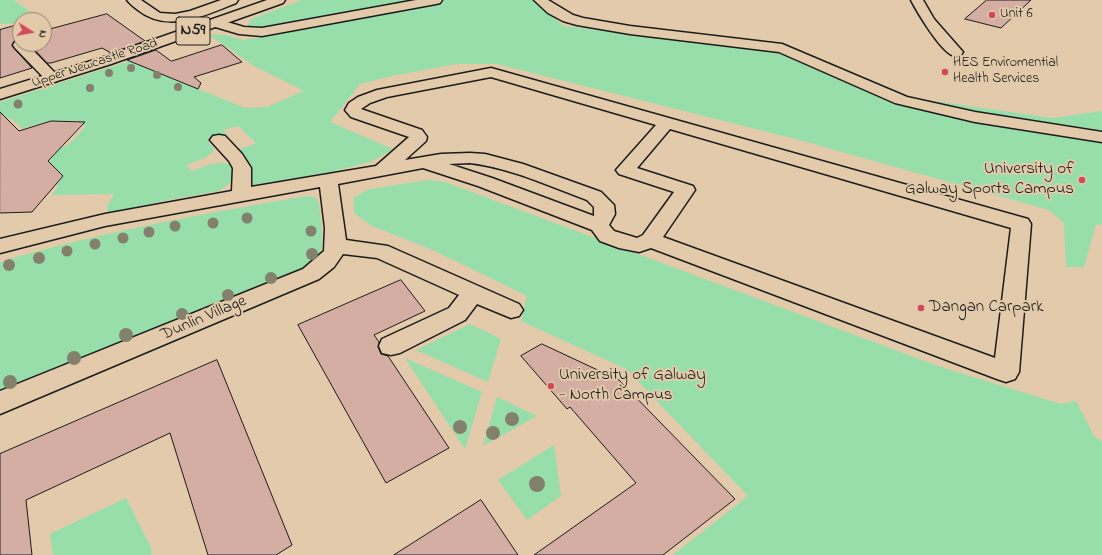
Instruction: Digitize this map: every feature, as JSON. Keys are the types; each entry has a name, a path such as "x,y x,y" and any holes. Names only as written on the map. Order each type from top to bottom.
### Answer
{"street":[{"path":"133,0 156,15 172,17 189,15 232,0"},
{"name":"Upper Newcastle Road","path":"0,94 217,23 279,0"},
{"path":"217,23 234,30 253,33 436,0"},
{"path":"540,0 553,10 568,18 582,22 630,30 782,48 901,100 921,106 1011,123 1102,137"},
{"path":"917,0 921,10 935,30 956,52"},
{"path":"27,52 52,78"},
{"path":"381,171 417,141 418,137 416,134 363,117 353,110 355,106 364,100 385,93 491,72 1021,224 1006,372 650,240"},
{"path":"424,162 485,182 599,225 607,236 626,243 639,245 650,240 686,190 625,170 667,122"},
{"path":"219,140 236,158 242,168 241,196"},
{"path":"0,246 96,223 448,158 471,158 506,164 594,196 604,204 605,214 599,225"},
{"path":"328,180 335,246 381,251 511,310"},
{"name":"Dunlin Village","path":"0,403 311,274 327,261 334,252 335,246"},
{"path":"390,346 456,314 473,294"}],"green space":[{"path":"0,0 14,0 30,12 12,12 12,23 0,24"},
{"path":"302,0 532,0 564,26 772,50 865,91 1052,118 1102,111 1102,225 1096,224 1084,267 1066,267 1064,223 1049,210 799,140 497,64 457,64 392,76 360,84 330,122 393,149 373,161 320,175 252,185 250,184 250,165 238,150 256,143 238,126 223,130 227,134 208,141 214,149 213,152 205,158 186,165 192,171 218,163 233,166 234,169 230,183 219,191 163,201 108,214 107,206 114,194 52,195 59,185 0,187 0,177 3,179 52,160 46,153 68,145 85,127 80,121 65,121 44,123 23,129 10,118 0,121 0,102 129,61 245,108 267,107 304,91 254,66 211,36 211,34 225,35 244,40 279,34 275,28 247,28 251,19"},
{"path":"428,180 445,182 938,366 1061,404 1076,401 1094,436 1102,442 1102,555 673,555 748,496 626,369 521,321 527,296 435,251 372,226 354,213 354,197 370,189"},
{"path":"306,196 314,197 318,200 322,229 322,245 319,256 302,271 0,393 0,262 38,251 114,233 190,217"},
{"path":"470,324 501,339 488,382 416,350"},
{"path":"405,358 482,392 465,449"},
{"path":"497,397 537,416 483,446"},
{"path":"554,445 561,496 527,520 498,480"},
{"path":"126,498 152,550 151,555 53,555 50,534"}],"building":[{"name":"Unit 6","path":"987,0 1031,0 1001,28 965,19"},
{"path":"107,14 145,41 111,53 102,48 47,63 37,52 52,52 52,29"},
{"path":"12,27 12,52 17,52 32,68 0,78 0,30"},
{"path":"222,45 242,62 194,77 201,83 198,89 127,60 156,50 171,61"},
{"path":"0,112 19,131 51,121 85,122 48,161 63,176 32,212 0,213"},
{"path":"401,280 425,311 374,335 379,342 378,347 381,354 388,356 449,448 386,483 298,325"},
{"path":"542,344 619,380 735,499 663,555 534,555 636,483 570,407 567,409 521,356"},
{"path":"217,360 292,545 276,555 208,555 170,433 26,500 32,555 0,555 0,454"},
{"path":"481,500 518,555 394,555"}],"place":[{"name":"Unit 6","path":"992,15"},
{"name":"HES Enviromential Health Services","path":"945,72"},
{"name":"University of Galway Sports Campus","path":"1082,180"},
{"name":"Dangan Carpark","path":"921,308"},
{"name":"University of Galway - North Campus","path":"551,386"}]}
